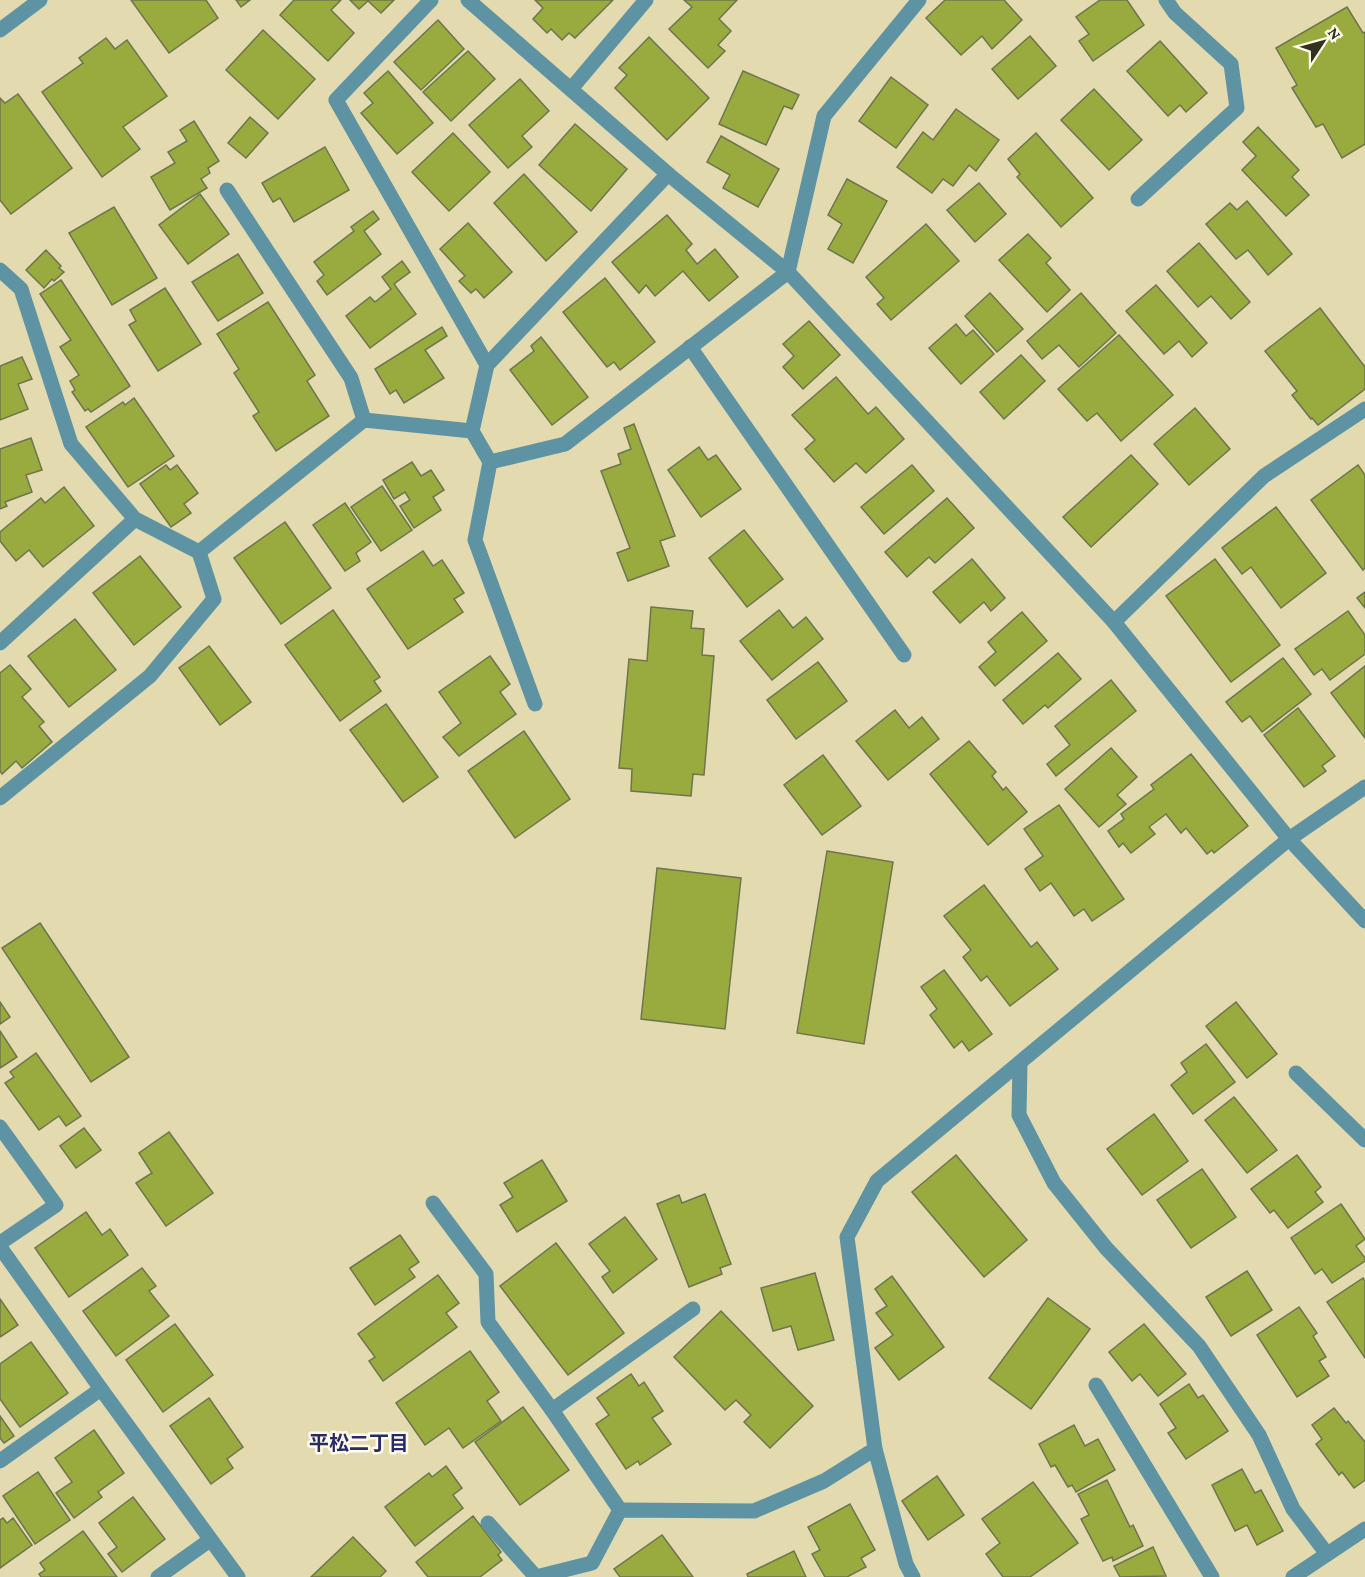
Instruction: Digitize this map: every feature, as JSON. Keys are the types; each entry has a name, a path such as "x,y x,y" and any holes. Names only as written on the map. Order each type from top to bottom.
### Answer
{"street":[{"path":"0,30 22,5 40,0"},
{"path":"431,0 336,100 487,365"},
{"path":"468,0 668,174 788,272 1114,622 1289,839 1365,921"},
{"path":"571,89 646,0"},
{"path":"490,462 565,444 788,272 824,116 919,0"},
{"path":"1138,199 1237,108 1231,63 1175,13 1166,0"},
{"path":"536,704 475,540 490,462 472,431 487,365 668,174"},
{"path":"227,190 351,378 364,420"},
{"path":"0,270 21,289 70,444 135,519 199,552 214,599 150,676 0,798"},
{"path":"690,347 904,655"},
{"path":"1114,622 1264,476 1365,410"},
{"path":"199,552 364,420 472,431"},
{"path":"0,643 135,519"},
{"path":"913,1577 906,1564 875,1449 847,1237 877,1181 1289,839 1365,787"},
{"path":"1020,1063 1019,1115 1054,1183 1106,1248 1199,1346 1259,1435 1293,1509 1326,1554"},
{"path":"1296,1073 1365,1140"},
{"path":"0,1127 56,1205 0,1245 100,1389 238,1577"},
{"path":"433,1203 486,1274 488,1322 552,1410 620,1510"},
{"path":"552,1410 693,1309"},
{"path":"1096,1385 1212,1577"},
{"path":"0,1461 100,1389"},
{"path":"620,1510 754,1512 824,1481 875,1449"},
{"path":"488,1522 536,1577 592,1563 620,1510"},
{"path":"1293,1577 1365,1529"},
{"path":"158,1577 210,1540"}],"building":[{"path":"131,0 206,0 218,18 169,53"},
{"path":"236,0 250,0 241,7"},
{"path":"294,0 341,0 331,10 354,33 328,61 280,15"},
{"path":"350,0 394,0 381,13 368,1 359,9"},
{"path":"535,0 613,0 575,38 569,33 562,40 551,29 547,33 533,19 543,8"},
{"path":"684,0 737,0 719,19 731,31 718,45 725,51 708,68 669,29 692,7"},
{"path":"945,0 1004,0 1022,20 992,49 982,36 961,55 926,18"},
{"path":"1100,0 1127,0 1144,25 1093,61 1079,41 1089,34 1076,17"},
{"path":"1347,7 1363,33 1365,32 1365,144 1342,158 1323,124 1316,127 1292,88 1297,85 1276,48"},
{"path":"438,20 464,49 421,90 394,62"},
{"path":"263,30 315,79 278,119 226,70"},
{"path":"1030,36 1056,66 1018,99 992,69"},
{"path":"649,37 709,98 667,140 615,88 627,75 619,68"},
{"path":"106,38 115,49 127,40 167,96 123,127 140,149 102,177 42,92 83,63 79,58"},
{"path":"1160,41 1207,93 1186,112 1180,105 1168,116 1127,71"},
{"path":"468,51 495,79 451,121 423,92"},
{"path":"388,71 433,123 397,154 361,113 373,103 364,93"},
{"path":"743,71 799,95 792,109 784,106 766,145 719,124"},
{"path":"891,77 928,105 896,148 859,121"},
{"path":"520,79 549,111 522,136 532,147 508,168 469,125"},
{"path":"1094,89 1142,140 1109,170 1061,120"},
{"path":"18,94 72,168 11,214 0,200 0,98 5,103"},
{"path":"956,109 999,140 976,171 969,165 953,186 943,179 932,193 897,167 923,132 933,140"},
{"path":"250,117 268,133 246,158 228,143"},
{"path":"194,121 219,161 208,168 210,173 201,179 207,188 170,210 151,177 175,163 168,152 187,141 180,130"},
{"path":"575,124 627,169 591,211 539,165"},
{"path":"1258,127 1299,170 1292,177 1309,195 1286,216 1242,170 1256,156 1243,142"},
{"path":"453,133 490,172 449,211 412,172"},
{"path":"1036,133 1093,198 1061,227 1017,177 1020,174 1008,159"},
{"path":"721,136 779,169 758,207 723,188 730,175 707,162"},
{"path":"325,147 349,190 294,222 280,198 273,202 262,183"},
{"path":"524,174 577,232 546,261 494,203"},
{"path":"847,179 887,201 853,263 828,249 842,224 828,215"},
{"path":"979,183 1006,214 975,242 947,210"},
{"path":"200,194 229,234 188,264 159,225"},
{"path":"1247,201 1292,254 1268,275 1248,250 1236,259 1206,224 1230,203 1237,210"},
{"path":"114,207 157,278 112,305 69,233"},
{"path":"373,211 379,219 364,231 381,254 327,295 317,281 324,275 314,262 354,231 351,227"},
{"path":"667,215 692,244 686,250 697,264 715,249 738,277 709,301 683,271 655,296 646,285 639,293 612,262"},
{"path":"468,223 512,272 484,298 476,289 471,293 459,281 465,276 440,249"},
{"path":"926,224 959,261 891,320 877,304 884,298 866,277"},
{"path":"1028,234 1051,258 1046,263 1070,290 1047,312 999,260"},
{"path":"1199,243 1250,302 1231,319 1211,296 1198,307 1167,271"},
{"path":"46,250 64,272 54,281 52,279 44,288 26,270"},
{"path":"238,254 263,293 218,321 192,282"},
{"path":"402,261 410,272 394,284 416,314 370,348 346,316 370,297 375,302 391,289 382,277"},
{"path":"605,278 655,342 620,370 614,362 607,367 563,312"},
{"path":"61,280 130,386 91,412 88,409 85,411 72,392 75,390 70,381 79,375 60,347 71,340 40,294"},
{"path":"1156,285 1207,343 1192,357 1179,341 1164,354 1126,311"},
{"path":"165,288 201,344 158,371 129,325 136,321 130,310"},
{"path":"990,293 1023,329 997,352 965,316"},
{"path":"1081,293 1116,333 1079,367 1059,345 1042,359 1027,341"},
{"path":"268,302 315,375 307,381 329,416 276,451 253,416 259,412 234,373 239,369 217,334"},
{"path":"1320,308 1365,367 1365,389 1318,425 1292,395 1297,391 1265,351"},
{"path":"809,321 840,355 803,389 783,367 794,356 783,344"},
{"path":"956,324 966,336 973,330 994,354 961,384 929,348"},
{"path":"442,327 447,336 425,350 444,378 404,403 396,390 390,394 375,369"},
{"path":"1119,335 1173,395 1121,441 1097,413 1087,421 1058,389"},
{"path":"541,337 588,397 552,425 510,370 534,351 531,346"},
{"path":"1021,355 1045,381 1004,419 980,392"},
{"path":"22,357 32,379 18,384 28,409 0,420 0,366"},
{"path":"836,377 868,414 876,407 904,439 866,473 856,463 834,482 805,449 815,440 792,415"},
{"path":"134,398 174,456 128,487 86,427 123,402 125,405"},
{"path":"1195,408 1230,449 1189,485 1154,444"},
{"path":"634,424 675,536 660,541 669,566 628,581 617,553 630,548 601,471 621,464 618,454 631,449 624,428"},
{"path":"31,438 42,470 26,475 32,492 5,502 7,506 0,509 0,449"},
{"path":"699,447 708,460 716,455 741,489 701,517 668,470"},
{"path":"1131,455 1158,484 1091,547 1063,517"},
{"path":"412,462 421,476 431,470 444,490 433,497 441,510 414,528 400,506 410,500 405,492 394,499 383,480"},
{"path":"166,465 170,470 177,465 198,493 184,504 191,513 171,527 140,484"},
{"path":"912,465 934,491 884,534 861,507"},
{"path":"1358,465 1365,475 1365,568 1363,570 1311,500"},
{"path":"382,486 412,530 381,551 351,507"},
{"path":"64,487 94,526 43,567 29,550 16,561 0,541 0,532 41,498 45,503"},
{"path":"947,498 974,528 935,563 929,557 907,577 885,552"},
{"path":"345,503 371,542 356,553 360,561 345,571 313,525"},
{"path":"1276,507 1326,573 1281,608 1251,567 1242,574 1222,548"},
{"path":"285,522 331,588 281,624 234,558"},
{"path":"744,530 783,579 747,607 709,558"},
{"path":"423,551 433,566 442,560 464,593 454,599 463,612 408,649 367,589"},
{"path":"140,556 181,607 134,645 93,593"},
{"path":"972,559 1005,598 991,611 984,602 960,623 933,592"},
{"path":"1215,559 1280,645 1231,682 1166,596"},
{"path":"1365,592 1365,608 1357,598"},
{"path":"651,607 693,611 691,628 704,629 702,655 714,656 704,775 693,774 691,796 631,791 632,769 619,768 629,659 647,661"},
{"path":"333,610 380,677 374,681 381,691 340,721 285,645"},
{"path":"779,610 793,628 806,617 823,639 772,680 740,641"},
{"path":"1348,611 1365,635 1365,654 1330,680 1322,669 1314,675 1295,649"},
{"path":"1022,612 1047,641 995,686 979,667 996,652 988,642"},
{"path":"75,619 116,670 69,707 28,656"},
{"path":"209,646 251,702 220,725 179,668"},
{"path":"1058,653 1081,679 1048,708 1045,705 1023,724 1003,700"},
{"path":"490,656 510,684 500,692 516,714 459,756 443,737 461,723 439,692"},
{"path":"1283,658 1311,694 1262,732 1250,716 1242,722 1226,702"},
{"path":"818,662 847,701 796,739 767,700"},
{"path":"10,665 31,689 22,697 44,722 39,726 52,742 22,768 16,761 2,774 0,771 0,673"},
{"path":"1365,666 1365,738 1331,693"},
{"path":"1111,680 1136,711 1056,776 1047,764 1070,745 1055,726"},
{"path":"386,704 438,777 403,802 350,730"},
{"path":"1298,708 1335,756 1322,766 1326,771 1304,787 1264,735"},
{"path":"895,710 909,728 922,717 939,739 888,780 856,741"},
{"path":"524,731 570,799 515,838 468,771"},
{"path":"969,741 996,772 992,776 1003,790 1006,787 1027,812 988,845 930,774"},
{"path":"1111,748 1137,777 1117,795 1126,804 1099,827 1065,789"},
{"path":"1191,754 1248,826 1214,853 1212,850 1207,854 1186,828 1181,833 1166,814 1149,827 1155,834 1131,853 1123,843 1119,847 1108,831 1124,819 1121,814 1154,789 1151,785"},
{"path":"823,755 861,806 822,835 784,785"},
{"path":"1059,805 1124,899 1092,921 1084,909 1074,916 1051,883 1040,891 1025,869 1043,856 1024,829"},
{"path":"827,851 893,862 864,1044 797,1033"},
{"path":"657,868 741,878 725,1029 641,1019"},
{"path":"984,885 1031,947 1037,942 1058,969 1010,1006 987,976 981,981 963,957 971,950 944,916"},
{"path":"40,923 129,1057 91,1082 2,948"},
{"path":"944,970 992,1034 969,1051 962,1041 954,1048 930,1015 937,1009 921,987"},
{"path":"0,1002 10,1017 0,1024"},
{"path":"1236,1002 1277,1054 1247,1078 1206,1026"},
{"path":"0,1031 17,1057 0,1068"},
{"path":"1206,1044 1235,1082 1193,1114 1171,1085 1187,1072 1181,1063"},
{"path":"36,1053 81,1116 66,1126 59,1116 39,1130 5,1083 14,1077 10,1072"},
{"path":"1234,1097 1277,1150 1247,1173 1205,1120"},
{"path":"1154,1114 1188,1161 1142,1195 1107,1149"},
{"path":"84,1128 101,1150 76,1168 60,1146"},
{"path":"169,1132 213,1193 166,1226 136,1183 152,1173 139,1153"},
{"path":"956,1155 1027,1240 984,1277 912,1192"},
{"path":"1297,1155 1321,1187 1315,1192 1323,1202 1288,1228 1274,1210 1270,1213 1251,1189"},
{"path":"542,1160 567,1201 517,1232 500,1205 513,1197 504,1183"},
{"path":"1202,1169 1236,1217 1191,1248 1157,1200"},
{"path":"705,1194 731,1264 720,1268 722,1274 689,1287 657,1204 679,1195 682,1203"},
{"path":"1341,1204 1365,1239 1356,1246 1365,1261 1332,1283 1322,1269 1315,1274 1291,1238"},
{"path":"86,1212 102,1235 110,1229 128,1255 69,1297 35,1248"},
{"path":"625,1217 657,1259 613,1293 602,1277 610,1271 589,1244"},
{"path":"400,1235 419,1262 409,1269 415,1277 375,1305 350,1268"},
{"path":"556,1243 624,1333 568,1375 500,1286"},
{"path":"142,1268 156,1286 149,1291 169,1316 116,1356 83,1311"},
{"path":"1247,1271 1272,1310 1231,1336 1206,1297"},
{"path":"815,1273 834,1340 798,1350 791,1326 773,1331 761,1288"},
{"path":"438,1275 459,1303 446,1313 457,1327 383,1381 369,1361 375,1357 358,1334"},
{"path":"892,1276 944,1347 899,1380 875,1348 893,1335 876,1313 887,1306 875,1289"},
{"path":"1363,1278 1365,1281 1365,1358 1327,1302"},
{"path":"1048,1298 1090,1329 1031,1409 989,1378"},
{"path":"0,1299 18,1325 0,1337"},
{"path":"1299,1307 1317,1333 1313,1336 1326,1357 1319,1361 1329,1376 1297,1397 1257,1335"},
{"path":"721,1311 813,1406 770,1448 744,1422 751,1415 736,1400 725,1410 674,1357"},
{"path":"175,1324 213,1375 163,1412 126,1360"},
{"path":"1144,1324 1186,1374 1158,1396 1140,1374 1132,1381 1109,1352"},
{"path":"31,1342 68,1393 20,1427 0,1399 0,1364"},
{"path":"470,1351 499,1392 487,1401 501,1421 463,1448 449,1428 425,1445 396,1403"},
{"path":"631,1374 639,1386 644,1382 663,1411 652,1418 671,1444 640,1465 638,1461 626,1469 596,1424 609,1415 597,1398"},
{"path":"1189,1384 1198,1398 1203,1395 1228,1431 1186,1459 1168,1433 1176,1428 1160,1404"},
{"path":"209,1398 243,1447 227,1459 233,1468 211,1484 170,1426"},
{"path":"523,1407 569,1470 520,1505 475,1442"},
{"path":"1334,1408 1365,1442 1365,1480 1354,1488 1342,1472 1339,1475 1316,1444 1322,1439 1312,1425"},
{"path":"0,1416 14,1436 4,1443 0,1438"},
{"path":"1074,1425 1085,1446 1098,1439 1115,1470 1076,1492 1072,1485 1068,1487 1055,1465 1051,1467 1039,1444"},
{"path":"94,1430 124,1473 98,1492 102,1497 74,1518 56,1493 72,1482 55,1458"},
{"path":"446,1466 462,1488 453,1495 463,1508 415,1546 385,1507 429,1473 432,1477"},
{"path":"1242,1469 1255,1493 1261,1490 1283,1531 1257,1545 1247,1525 1235,1531 1212,1485"},
{"path":"38,1472 70,1520 35,1544 3,1496"},
{"path":"937,1476 964,1515 928,1540 902,1501"},
{"path":"1107,1480 1130,1527 1133,1525 1143,1546 1113,1561 1112,1557 1103,1561 1081,1519 1089,1515 1078,1494"},
{"path":"1033,1482 1078,1543 1030,1577 1003,1577 986,1554 1000,1543 982,1519"},
{"path":"133,1497 165,1539 122,1572 108,1554 117,1547 99,1523"},
{"path":"850,1504 875,1550 861,1558 866,1567 847,1577 825,1577 812,1554 820,1550 808,1527"},
{"path":"473,1516 501,1552 498,1555 502,1560 480,1577 428,1577 416,1562"},
{"path":"3,1518 7,1523 13,1518 32,1545 0,1568 0,1520"},
{"path":"83,1531 117,1577 41,1577 39,1574 45,1570 40,1563"},
{"path":"662,1535 693,1577 620,1577 614,1569"},
{"path":"353,1537 386,1571 380,1577 311,1577"},
{"path":"1153,1547 1166,1576 1120,1577 1114,1566"},
{"path":"794,1551 806,1577 748,1577 747,1574"}],"district":[{"name":"平松二丁目","path":"359,1443"}]}
